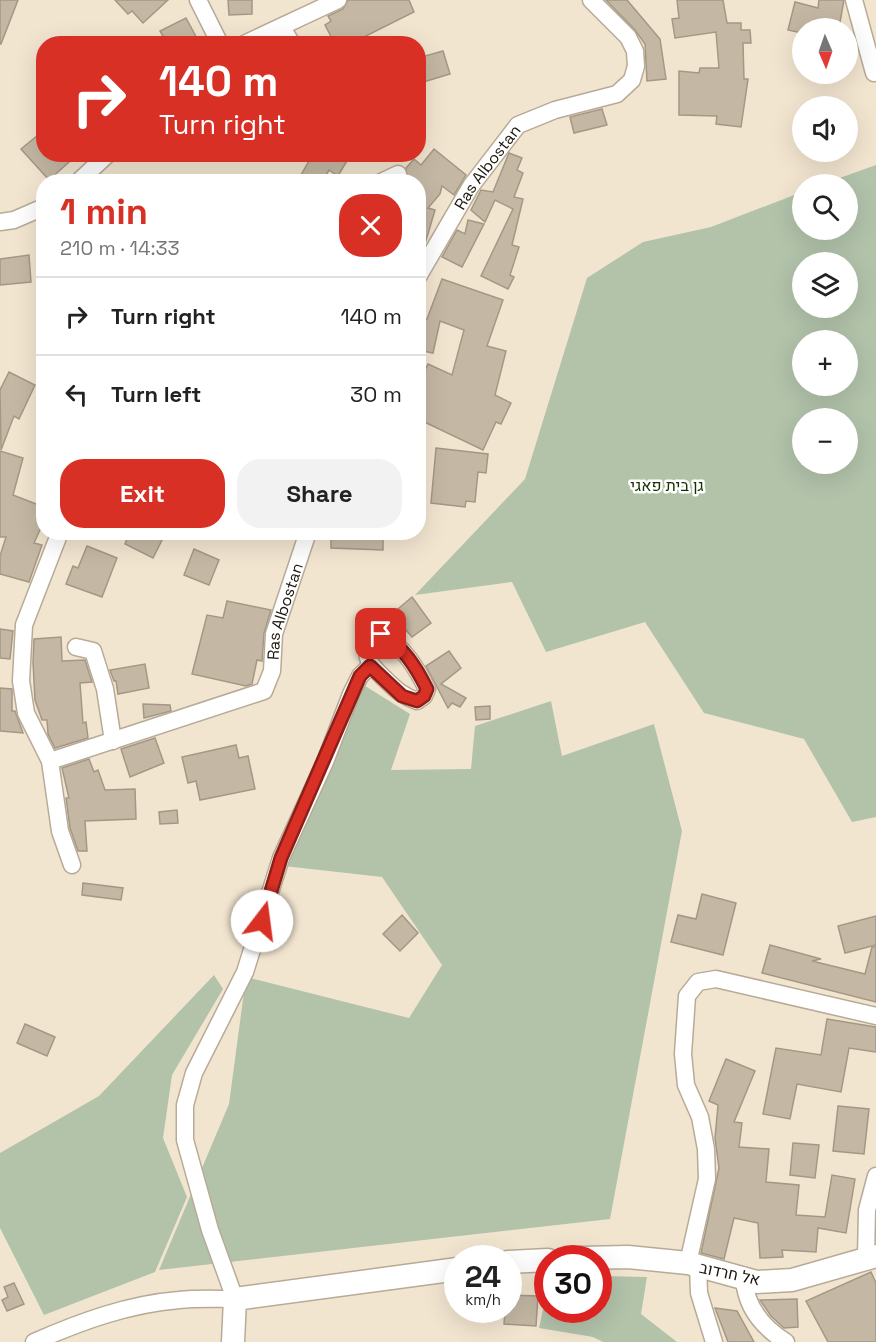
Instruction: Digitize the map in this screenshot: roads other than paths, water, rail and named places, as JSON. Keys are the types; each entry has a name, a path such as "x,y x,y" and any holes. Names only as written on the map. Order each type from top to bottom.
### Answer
{"street":[{"path":"198,0 216,36"},
{"path":"262,36 338,0"},
{"name":"Ras Albostan","path":"426,263 471,186 518,125 555,110 617,94 632,80 636,66 635,51 628,37 591,0"},
{"path":"854,0 874,73"},
{"path":"282,27 287,36"},
{"path":"87,174 99,162"},
{"path":"0,222 14,220 36,210"},
{"path":"57,540 24,625 21,681 26,713 50,761 60,831 72,865"},
{"name":"Ras Albostan","path":"113,741 264,691 272,671 274,634 305,540"},
{"path":"50,761 113,741 105,688 93,651 76,647"},
{"path":"233,1342 235,1299 210,1230 185,1140 185,1106 194,1073 244,972 281,858 325,762 351,694 360,676 370,666"},
{"path":"714,1342 693,1265 707,1179 706,1149 700,1117 686,1085 683,1054 687,996 698,982 716,980 876,1016"},
{"path":"871,1257 867,1210 876,1176"},
{"name":"אל חרדוב","path":"612,1257 628,1257 693,1265 757,1282 792,1280 871,1257"},
{"path":"34,1342 74,1325 137,1306 180,1300 235,1299 444,1271"},
{"path":"744,1279 746,1297 764,1327 786,1342"}],"park label":[{"name":"גן בית פאגי","path":"667,485"}]}
